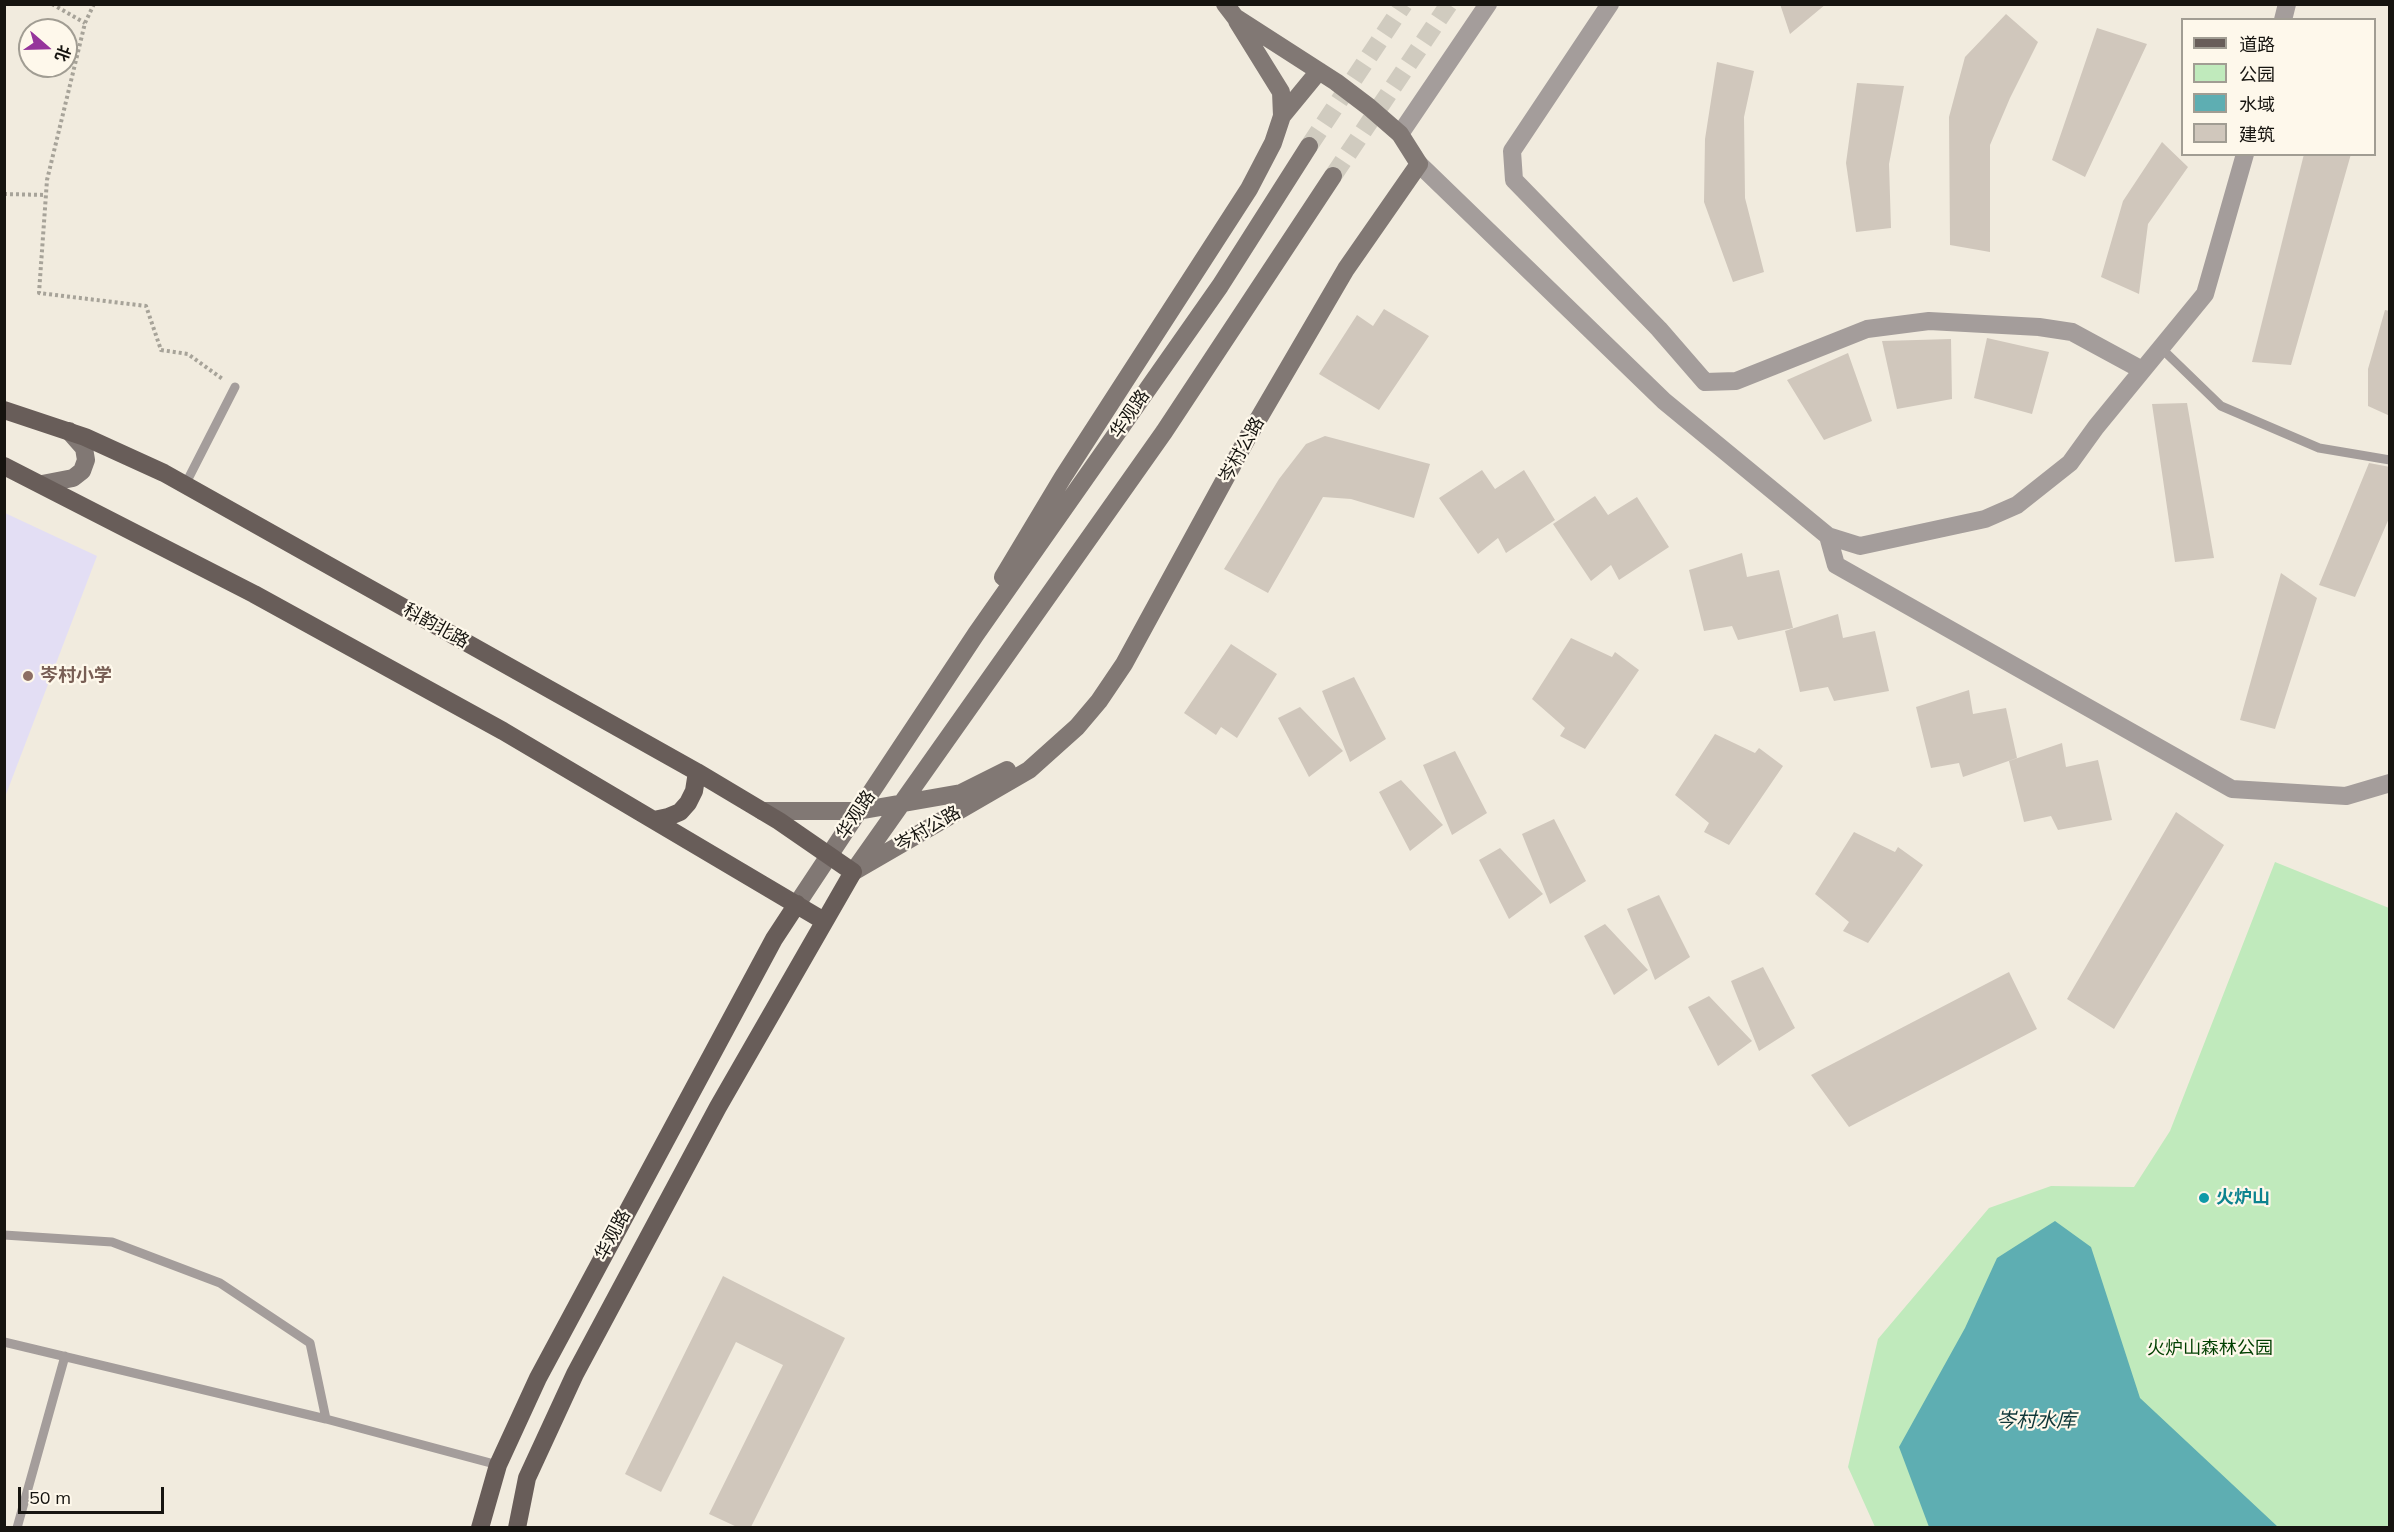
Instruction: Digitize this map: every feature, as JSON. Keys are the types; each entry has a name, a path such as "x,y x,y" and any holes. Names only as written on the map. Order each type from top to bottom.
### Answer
{"main road":[{"name":"科韵北路","path":"4,410 115,449 185,484 697,772 762,811 853,872"},
{"path":"4,466 254,594 503,731 824,921"},
{"path":"654,820 668,818 680,812 694,791 697,772"},
{"name":"华观路","path":"517,1527 528,1478 575,1374 718,1107 853,872"},
{"name":"华观路","path":"480,1527 498,1465 538,1378 774,939 797,904"}],"street":[{"path":"1400,134 1488,4"},
{"path":"1610,4 1512,151 1514,180 1659,329 1705,382 1736,381 1867,329 1929,321 2039,327 2072,332 2142,370"},
{"path":"1230,11 1369,107 1400,134 1419,164 1664,401 1828,536 1860,546 1984,519 2017,505 2070,463 2096,427 2205,294 2245,156"},
{"path":"962,656 992,595 1063,477 1249,189 1273,143 1282,116 1281,92 1230,11"},
{"path":"1282,116 1319,71"},
{"name":"华观路","path":"797,904 962,656 1220,286 1309,146"},
{"name":"岑村公路","path":"853,872 1029,770 1077,727 1099,701 1124,664 1250,435 1346,269 1419,164"},
{"name":"华观路","path":"853,872 1164,432 1333,176"},
{"path":"42,484 73,478 82,471 86,460 84,448 69,431"},
{"path":"1828,536 1836,565 2232,789 2346,796 2390,783"},
{"path":"762,811 858,811 961,793 1032,757 1099,701"}],"lane":[{"path":"2161,348 2221,406 2319,448 2390,460"},
{"path":"185,484 235,387"},
{"path":"4,1235 112,1242 220,1283 310,1343 326,1419"},
{"path":"4,1342 326,1419 498,1465"},
{"path":"17,1527 64,1356"}],"path":[{"path":"52,4 85,23"},
{"path":"94,4 85,23 47,180 39,293 146,306 161,350 188,354 235,387"},
{"path":"4,194 46,195"}],"shaded area":[{"name":"岑村小学","path":"5,513 97,556 5,797"}],"green space":[{"name":"火炉山森林公园","path":"2275,862 2389,908 2389,1527 1875,1527 1848,1467 1878,1339 1989,1208 2051,1186 2134,1187 2170,1131"}],"water":[{"name":"岑村水库","path":"2055,1221 2091,1247 2140,1398 2278,1527 1929,1527 1899,1447 1965,1328 1997,1258"}],"building":[{"path":"1780,4 1826,4 1790,34"},
{"path":"2006,14 2038,42 1990,145 1990,252 1950,245 1949,117 1965,57"},
{"path":"2097,28 2147,44 2085,177 2052,160"},
{"path":"1717,62 1754,71 1744,117 1745,198 1764,272 1733,282 1704,202 1705,139"},
{"path":"1857,83 1904,86 1889,164 1891,228 1856,232 1846,163"},
{"path":"2162,142 2188,167 2148,224 2139,294 2101,277 2123,201"},
{"path":"2304,156 2350,156 2291,365 2252,362"},
{"path":"1384,309 1429,336 1379,410 1319,374 1357,315 1373,326"},
{"path":"2385,310 2390,311 2390,416 2368,406 2368,369"},
{"path":"1987,338 2049,352 2032,414 1974,398"},
{"path":"1951,339 1952,399 1897,409 1882,341"},
{"path":"1848,353 1872,421 1824,440 1787,380"},
{"path":"2187,403 2214,558 2175,562 2152,404"},
{"path":"1325,436 1430,464 1414,518 1351,499 1323,497 1268,593 1224,569 1279,479 1306,444"},
{"path":"2369,463 2390,467 2390,516 2355,597 2319,585"},
{"path":"1482,470 1495,489 1524,470 1555,520 1506,553 1498,538 1478,554 1439,498"},
{"path":"1595,496 1608,515 1637,497 1669,547 1619,580 1611,565 1591,581 1553,524"},
{"path":"1742,553 1747,577 1779,570 1793,628 1738,640 1732,626 1704,631 1689,570"},
{"path":"2281,573 2317,598 2275,729 2240,720"},
{"path":"1838,614 1843,638 1875,631 1889,691 1834,701 1828,687 1800,692 1785,631"},
{"path":"1571,638 1612,657 1615,652 1639,670 1585,749 1560,736 1565,728 1532,699"},
{"path":"1231,644 1277,674 1237,738 1221,727 1216,735 1184,713"},
{"path":"1354,677 1386,739 1350,762 1322,691"},
{"path":"1969,690 1973,714 2006,708 2017,758 1963,777 1959,763 1931,768 1916,707"},
{"path":"1300,707 1343,751 1309,777 1278,718"},
{"path":"1715,734 1755,753 1759,748 1783,766 1729,845 1704,832 1709,823 1675,795"},
{"path":"2062,743 2066,767 2098,760 2112,820 2058,830 2051,816 2024,822 2009,761"},
{"path":"1455,751 1487,813 1452,835 1423,765"},
{"path":"1401,780 1443,825 1410,851 1379,792"},
{"path":"2176,812 2224,845 2114,1029 2067,999"},
{"path":"1554,819 1586,881 1550,904 1522,834"},
{"path":"1854,832 1895,852 1898,847 1923,865 1868,943 1843,931 1849,922 1815,894"},
{"path":"1500,848 1543,894 1509,919 1479,860"},
{"path":"1659,895 1690,957 1655,980 1627,909"},
{"path":"1605,924 1648,970 1614,995 1584,936"},
{"path":"1763,967 1795,1028 1759,1051 1731,981"},
{"path":"2009,972 2037,1029 1849,1127 1811,1075"},
{"path":"1709,996 1752,1041 1718,1066 1688,1007"},
{"path":"723,1276 845,1338 751,1527 737,1527 709,1514 783,1365 736,1342 661,1492 625,1474"}],"tunnel":[{"path":"1309,146 1404,4"},
{"path":"1333,176 1449,4"}],"place":[{"name":"岑村小学","path":"28,676"},
{"name":"火炉山","path":"2204,1198"}]}
